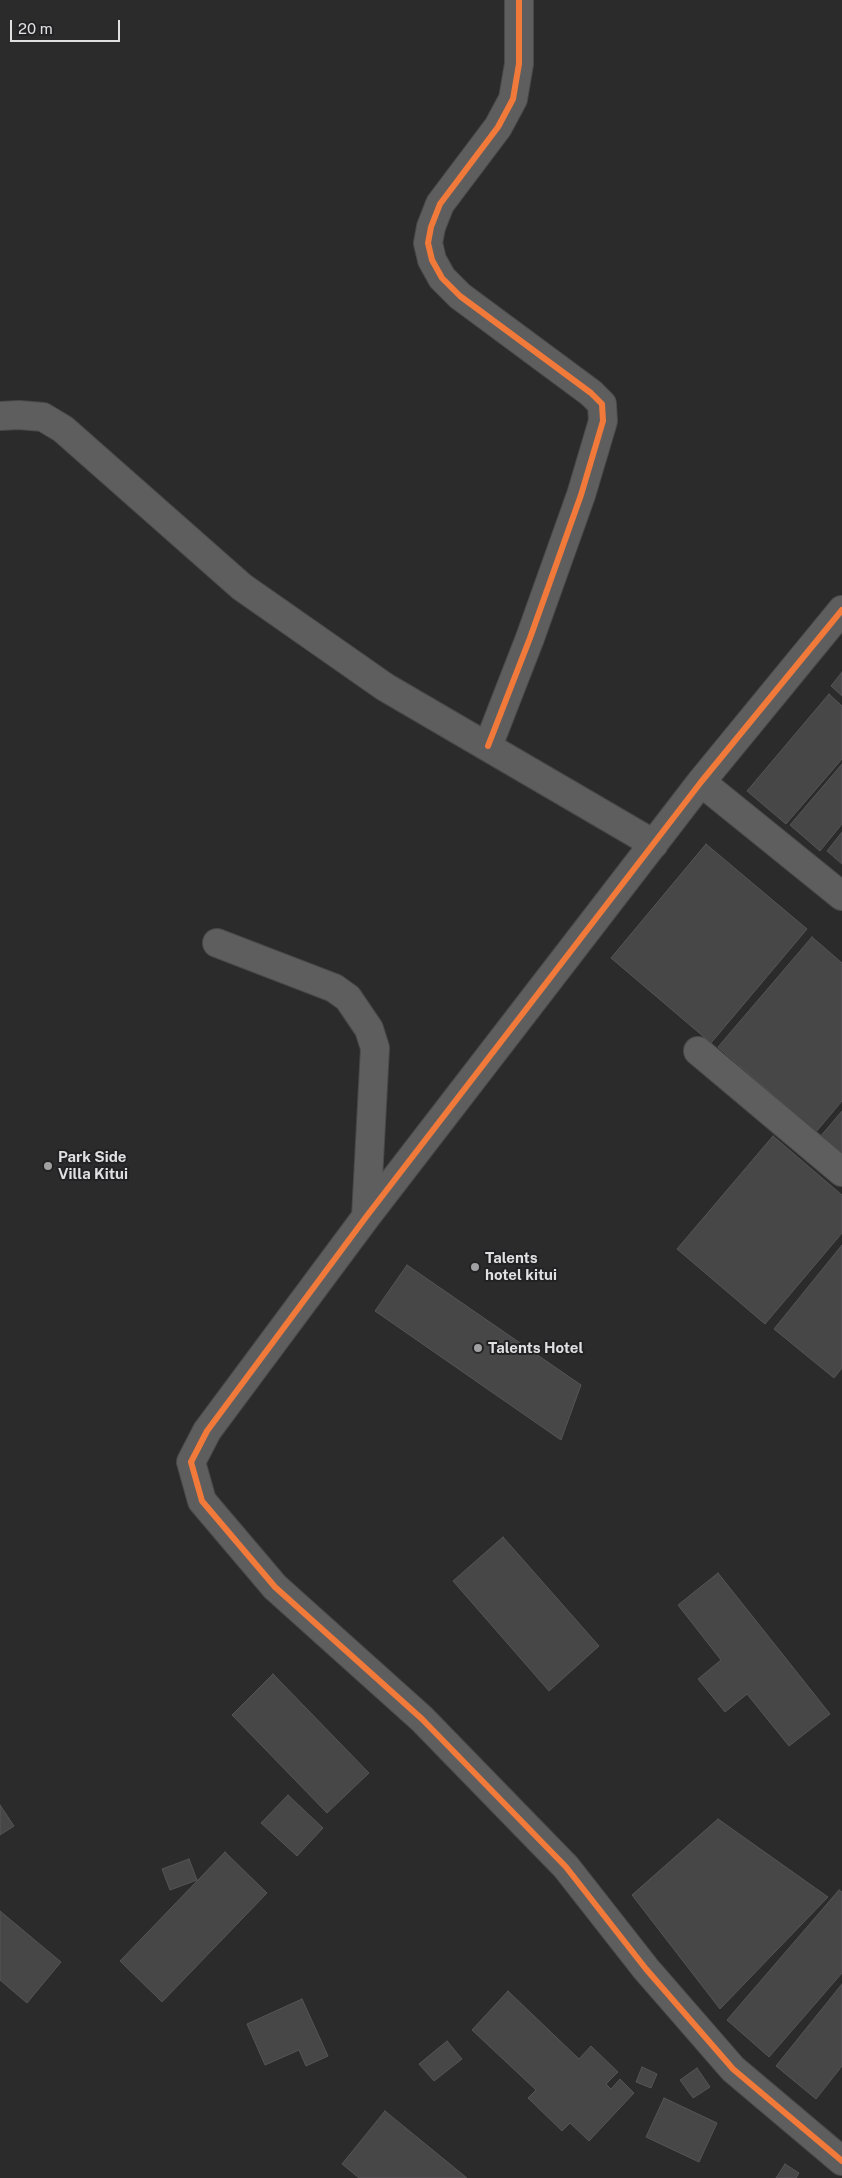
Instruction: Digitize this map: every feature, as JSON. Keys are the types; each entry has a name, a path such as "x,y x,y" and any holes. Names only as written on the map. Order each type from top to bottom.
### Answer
{"street":[{"path":"488,746 572,522 603,421 602,404 460,296 442,278 432,260 428,243 431,227 440,204 498,127 512,99 519,64 519,0"},
{"path":"0,416 43,417 62,430 242,587 385,687 654,844"},
{"path":"842,610 701,782 366,1216 207,1431 191,1462 202,1501 275,1587 422,1719 566,1867 646,1969 733,2069 842,2161"},
{"path":"701,782 842,896"},
{"path":"216,943 334,988 348,998 369,1029 375,1048 366,1216"},
{"path":"698,1051 842,1172"}],"building":[{"path":"842,672 842,696 831,686"},
{"path":"829,694 842,706 842,759 786,824 747,791"},
{"path":"842,764 842,824 820,851 790,825"},
{"path":"842,832 842,864 827,851"},
{"path":"706,844 807,929 711,1043 611,958"},
{"path":"812,937 842,963 842,1101 816,1132 718,1047"},
{"path":"842,1111 842,1157 819,1138"},
{"path":"773,1136 842,1195 842,1233 765,1324 677,1249"},
{"path":"842,1245 842,1368 834,1378 774,1329"},
{"name":"Talents Hotel","path":"407,1265 581,1385 561,1440 375,1311"},
{"path":"503,1537 599,1646 549,1691 453,1581"},
{"path":"718,1573 830,1714 789,1746 747,1694 725,1712 698,1679 721,1660 678,1605"},
{"path":"273,1674 369,1773 327,1813 232,1715"},
{"path":"288,1795 323,1828 297,1856 261,1823"},
{"path":"0,1805 14,1826 0,1835"},
{"path":"718,1819 828,1897 720,2009 632,1895"},
{"path":"225,1852 267,1893 162,2002 120,1961"},
{"path":"189,1859 197,1880 170,1890 162,1869"},
{"path":"839,1890 842,1892 842,1973 769,2057 727,2020"},
{"path":"0,1911 61,1962 27,2003 0,1980"},
{"path":"842,1984 842,2066 816,2099 776,2066"},
{"path":"508,1991 579,2059 591,2046 618,2072 606,2084 611,2089 620,2079 634,2093 589,2141 570,2123 562,2131 528,2098 536,2090 472,2030"},
{"path":"302,1999 328,2056 306,2066 299,2050 265,2065 247,2024"},
{"path":"447,2041 462,2059 434,2081 419,2064"},
{"path":"642,2067 657,2074 651,2088 636,2082"},
{"path":"697,2068 710,2087 693,2098 680,2080"},
{"path":"664,2098 717,2123 699,2162 646,2137"},
{"path":"385,2111 467,2178 359,2178 342,2164"},
{"path":"785,2164 799,2173 796,2178 776,2178"}],"cycle path":[{"path":"488,746 530,638 581,495 603,421 602,404 591,393 460,296 442,278 432,260 428,243 431,227 440,204 498,127 513,99 519,64 519,0"},
{"path":"842,610 701,782 366,1217 207,1431 191,1462 202,1501 275,1587 422,1719 566,1867 646,1969 733,2069 842,2161"}],"place":[{"name":"Park Side Villa Kitui","path":"48,1166"},
{"name":"Talents hotel kitui","path":"475,1267"},
{"name":"Talents Hotel","path":"478,1348"}]}
